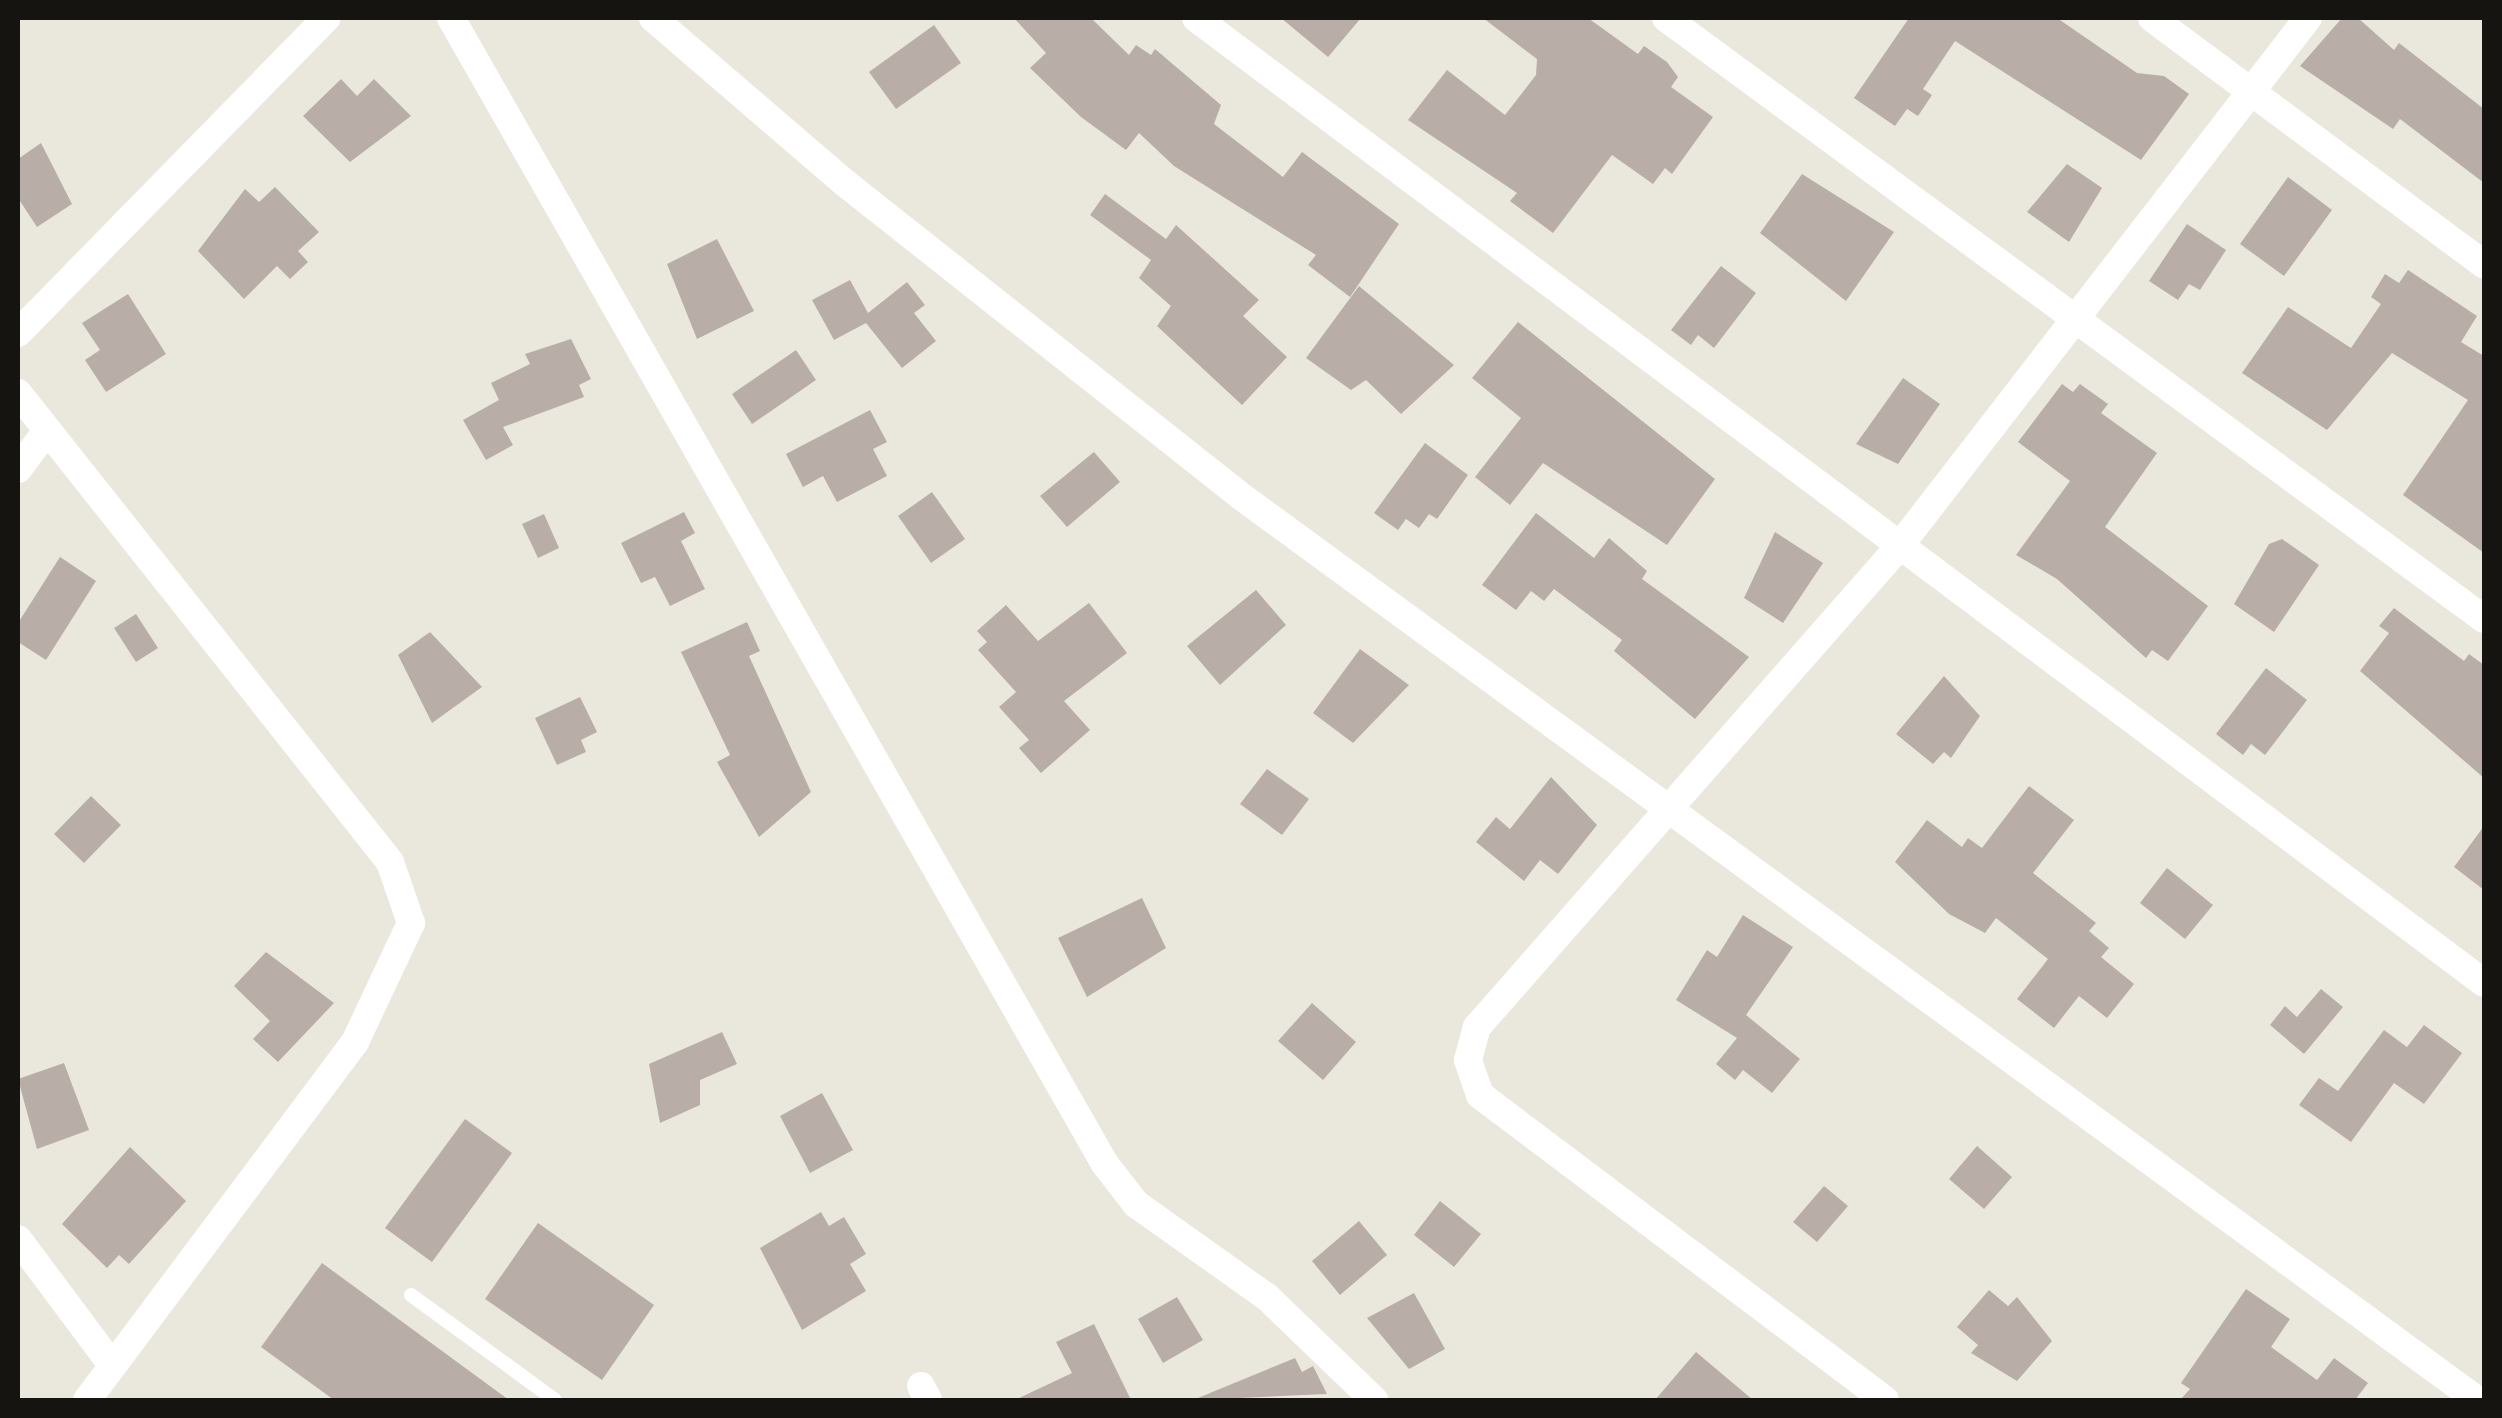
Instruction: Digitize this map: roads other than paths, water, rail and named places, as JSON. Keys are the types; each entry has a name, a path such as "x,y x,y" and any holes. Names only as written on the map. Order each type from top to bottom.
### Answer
{"street":[{"path":"18,333 327,18"},
{"path":"452,18 1105,1164 1136,1204 1267,1297 1374,1400"},
{"path":"652,18 845,184 1242,497 1671,804 2477,1400"},
{"path":"1196,18 1898,548 2484,983"},
{"path":"1666,18 2075,314 2484,619"},
{"path":"2152,18 2484,265"},
{"path":"1885,1400 1480,1095 1468,1060 1477,1028 1898,548 2075,314 2308,18"},
{"path":"18,394 390,862 411,924 355,1042 87,1400"},
{"path":"18,468 46,432"},
{"path":"18,1239 112,1365"}],"lane":[{"path":"410,1295 554,1400"}]}
